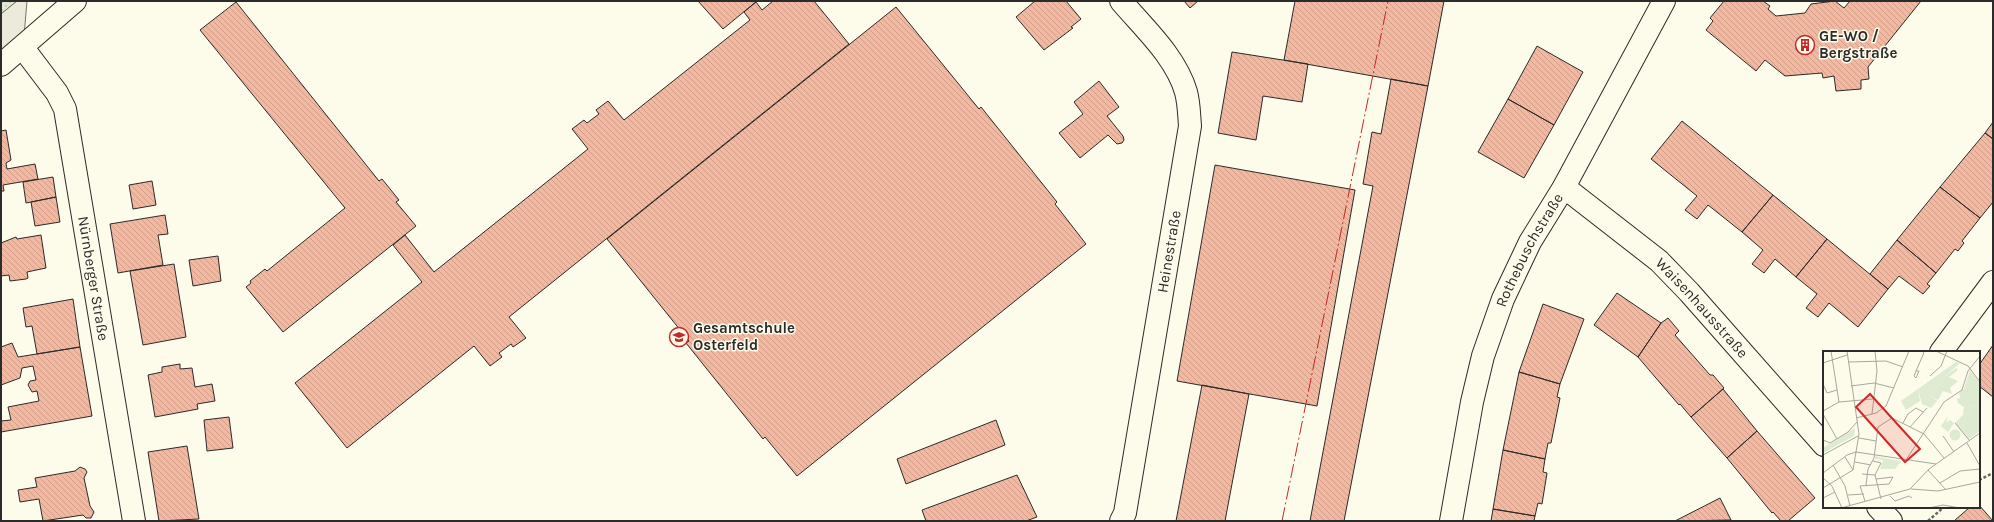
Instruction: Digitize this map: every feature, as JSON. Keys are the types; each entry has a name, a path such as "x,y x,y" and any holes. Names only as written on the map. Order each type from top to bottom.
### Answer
{"street":[{"path":"1,65 23,48 75,1"},
{"name":"Heinestraße","path":"1121,521 1125,513 1190,126 1186,92 1174,67 1122,1"},
{"name":"Rothebuschstraße","path":"1451,521 1472,402 1482,356 1503,299 1530,242 1564,187 1664,1"},
{"name":"Nürnberger Straße","path":"23,48 57,93 65,109 134,521"},
{"name":"Waisenhausstraße","path":"1564,187 1669,271 1717,322 1823,444"},
{"path":"1942,351 1993,282"},
{"path":"1879,508 1891,521"}],"path":[{"path":"1980,480 1993,473"},
{"path":"1928,521 1943,508"}],"green space":[{"path":"1,1 17,1 1,14"}],"shaded area":[{"path":"17,1 27,1 23,48 1,65 1,14"}],"building":[{"path":"698,1 757,1 723,29"},
{"path":"773,1 814,1 849,44 509,317 526,338 513,347 511,344 499,353 502,357 490,366 474,346 347,448 295,383 422,282 393,245 405,235 434,272 588,149 572,129 584,120 587,123 599,114 596,110 608,101 624,120 750,20 744,12 756,2 762,10"},
{"path":"1035,1 1066,1 1081,19 1071,27 1073,28 1044,50 1016,17"},
{"path":"1184,1 1198,1 1190,8"},
{"path":"1295,1 1444,1 1428,86 1284,60"},
{"name":"GE-WO / Bergstraße","path":"1724,1 1763,1 1770,6 1768,9 1776,16 1805,13 1811,4 1835,1 1844,8 1850,1 1921,1 1868,67 1869,79 1861,80 1861,89 1836,91 1834,76 1823,78 1822,73 1785,76 1765,60 1756,71 1706,30 1713,21 1710,18"},
{"path":"236,2 379,181 382,179 399,200 396,202 416,226 283,332 246,287 251,283 250,281 265,269 267,271 345,208 200,30"},
{"path":"896,7 979,109 981,107 1057,202 1055,204 1086,244 797,476 765,437 763,439 686,343 689,341 607,239"},
{"path":"1537,46 1583,72 1554,125 1508,99"},
{"path":"1232,52 1308,64 1302,102 1263,96 1256,140 1218,133"},
{"path":"1391,79 1428,86 1344,521 1310,521 1373,186 1363,184 1372,132 1381,134"},
{"path":"1099,81 1119,107 1107,116 1123,136 1124,140 1122,143 1117,144 1108,135 1080,158 1059,133 1083,114 1074,102"},
{"path":"1508,99 1554,125 1524,178 1478,152"},
{"path":"1682,121 1773,195 1742,232 1708,205 1697,219 1685,210 1697,196 1651,159"},
{"path":"1993,122 1993,139 1985,133"},
{"path":"6,130 11,160 6,163 7,169 35,164 38,179 3,185 4,191 1,191 1,131"},
{"path":"1985,133 1993,139 1993,202 1980,218 1940,187"},
{"path":"1215,165 1355,190 1317,406 1177,381"},
{"path":"53,177 56,197 26,203 23,182"},
{"path":"152,181 156,205 133,209 129,185"},
{"path":"1940,187 1980,218 1962,241 1964,243 1958,251 1955,249 1936,273 1897,240"},
{"path":"1773,195 1827,239 1796,277 1775,259 1764,273 1752,264 1763,250 1742,232"},
{"path":"56,197 60,222 35,226 31,202"},
{"path":"165,215 168,234 158,235 163,265 118,273 110,224"},
{"path":"41,235 46,268 27,272 28,278 26,279 10,281 9,275 1,276 1,243 16,237 17,239"},
{"path":"1827,239 1888,289 1858,327 1829,303 1818,317 1806,308 1817,294 1796,277"},
{"path":"1897,240 1936,273 1927,284 1930,286 1923,294 1899,276 1888,289 1870,274"},
{"path":"218,256 221,281 193,286 189,260"},
{"path":"174,264 186,337 143,345 130,271"},
{"path":"1617,293 1661,323 1638,357 1594,325"},
{"path":"73,299 80,347 37,354 32,326 26,327 23,308"},
{"path":"1543,304 1584,319 1560,384 1519,372"},
{"path":"1668,318 1679,331 1675,335 1710,375 1713,375 1724,388 1691,417 1638,357 1661,323"},
{"path":"12,343 18,357 80,347 92,416 1,432 1,421 11,420 8,407 39,401 37,391 32,392 28,385 30,381 36,380 33,366 22,368 20,378 1,385 1,347"},
{"path":"1993,345 1993,397 1980,387 1980,364"},
{"path":"180,364 180,369 192,368 195,387 212,384 215,401 197,404 198,409 155,417 148,375 162,372 162,367"},
{"path":"1519,372 1560,384 1557,397 1560,398 1551,443 1548,443 1545,459 1503,450"},
{"path":"1202,385 1249,394 1225,521 1176,521"},
{"path":"1723,389 1757,431 1727,458 1691,417"},
{"path":"229,417 233,448 207,451 204,420"},
{"path":"996,420 1005,445 906,484 897,459"},
{"path":"1757,431 1815,498 1788,521 1781,521 1773,512 1772,513 1727,458"},
{"path":"187,446 199,519 159,521 148,452"},
{"path":"1503,450 1545,459 1543,472 1547,473 1542,504 1538,503 1535,516 1493,509"},
{"path":"80,467 85,469 87,472 84,478 90,506 94,512 91,518 86,518 83,515 43,521 39,499 20,502 18,490 37,487 35,478 75,471"},
{"path":"1017,475 1037,517 1026,521 926,521 922,510"},
{"path":"1720,498 1731,520 1675,521"},
{"path":"1980,506 1993,521 1954,521 1969,508 1980,508"},
{"path":"1493,509 1535,516 1534,521 1491,521"}],"power":[{"path":"1282,521 1388,1"}],"place":[{"name":"GE-WO / Bergstraße","path":"1805,45"},
{"name":"Gesamtschule Osterfeld","path":"679,337"}]}
